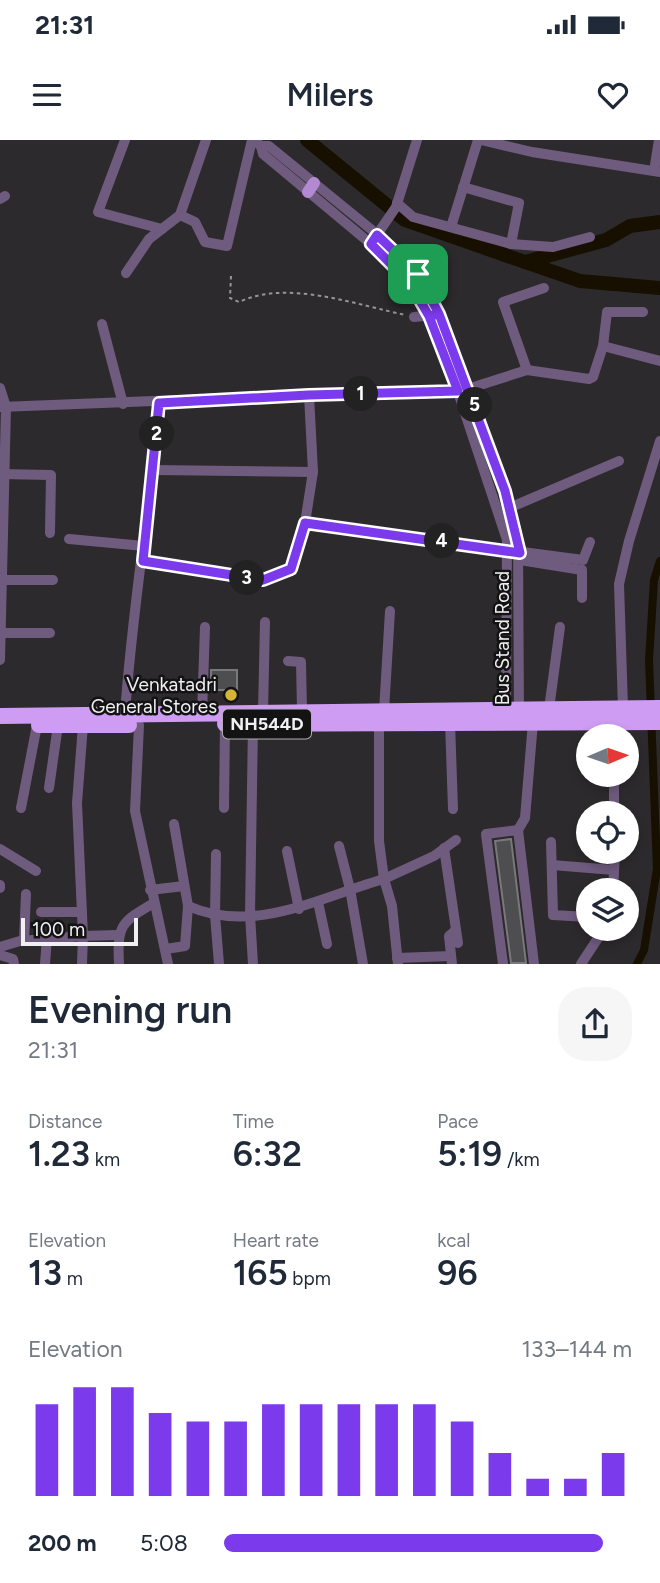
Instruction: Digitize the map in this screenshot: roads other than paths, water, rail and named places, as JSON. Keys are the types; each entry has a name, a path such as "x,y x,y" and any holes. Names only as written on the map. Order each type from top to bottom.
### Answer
{"highway":[{"name":"NH544D","path":"0,716 202,714 258,718 624,719 660,708"},
{"name":"NH544D","path":"0,726 225,724 302,711 450,722 517,717 549,709 660,722"}],"street":[{"path":"125,140 98,212 162,229"},
{"path":"126,273 149,239 180,215 206,140"},
{"path":"374,239 394,209 418,140"},
{"path":"451,227 480,140 532,152 657,171 659,140"},
{"path":"532,152 536,140"},
{"path":"180,215 195,222 205,242 227,246 256,142"},
{"name":"Bus Stand Road","path":"256,142 269,146 311,188 418,274 509,508 516,555 517,717 526,818 518,830"},
{"path":"463,187 519,203 511,244"},
{"path":"394,209 413,217 511,244 553,247 590,237"},
{"path":"527,370 503,302 544,288"},
{"path":"3,407 464,390 527,370 589,379 593,377 603,346 607,312 643,312"},
{"path":"414,317 434,315"},
{"path":"102,324 123,404"},
{"path":"603,346 660,361"},
{"path":"0,388 3,407 0,660"},
{"name":"Bus Stand Road","path":"464,390 516,555"},
{"path":"143,561 263,580 291,569 305,523 313,472 309,395"},
{"path":"125,714 130,643 154,470 159,403"},
{"path":"624,719 620,584 629,541 660,441"},
{"path":"509,508 619,461"},
{"path":"154,470 313,472"},
{"path":"3,474 51,475 50,533"},
{"path":"305,523 516,555 582,570 582,598"},
{"path":"69,539 144,546"},
{"path":"516,555 583,560 590,542"},
{"path":"2,580 53,580"},
{"path":"390,611 381,717 379,841 384,879 392,905 397,961 451,960 449,936 456,930"},
{"path":"253,964 250,915 265,622"},
{"path":"202,714 205,627"},
{"path":"549,709 560,627"},
{"path":"1,633 50,633"},
{"path":"288,662 301,662 302,711"},
{"path":"450,722 453,809"},
{"path":"224,808 225,724"},
{"path":"21,808 37,725"},
{"path":"49,788 58,725"},
{"path":"82,964 77,803 83,725"},
{"path":"139,725 135,811 168,964"},
{"path":"166,949 184,948 188,906 174,824"},
{"path":"503,964 486,834 518,830 534,964"},
{"path":"188,906 215,915 250,915 299,909 384,879 456,840"},
{"path":"551,842 553,915 576,916"},
{"path":"339,846 351,889 363,964"},
{"path":"444,848 458,943"},
{"path":"0,849 36,871"},
{"path":"287,851 299,909"},
{"path":"216,854 215,915 219,964"},
{"path":"614,864 614,878"},
{"path":"552,865 614,870"},
{"path":"150,890 184,886"},
{"path":"24,940 26,894"},
{"path":"318,902 327,944"},
{"path":"119,964 117,935 127,919 154,903"},
{"path":"41,912 82,912"},
{"path":"162,928 186,928"},
{"path":"0,947 24,940 117,935"},
{"path":"45,964 47,938"},
{"path":"581,964 596,941"},
{"path":"0,955 13,959 14,964"}],"waterway":[{"path":"307,140 405,220 525,262 606,240 630,226 660,222"},
{"path":"525,262 580,281 660,288"},
{"path":"637,964 644,950 657,869 649,660 654,580 660,561"}],"place":[{"name":"Venkatadri General Stores","path":"231,695"}]}
